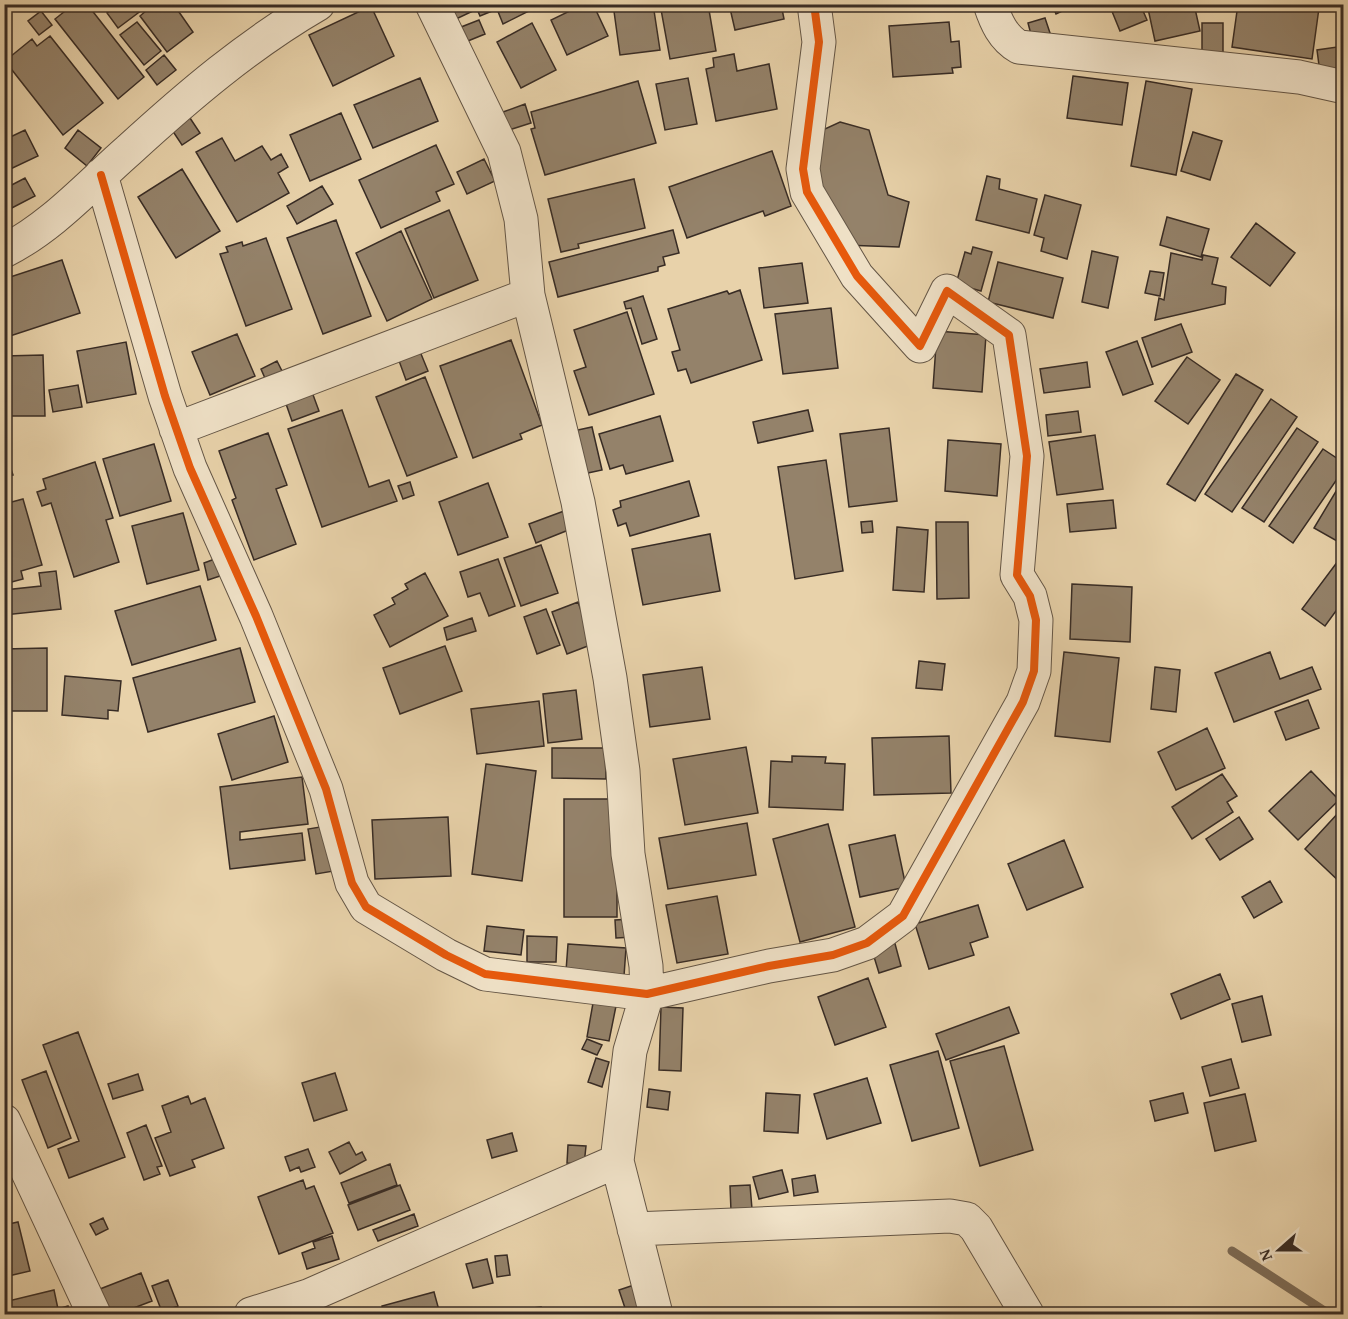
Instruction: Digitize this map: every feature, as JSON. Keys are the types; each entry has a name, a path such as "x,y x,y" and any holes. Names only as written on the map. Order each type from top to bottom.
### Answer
{"street":[{"path":"4,251 47,224 173,110 275,29 318,4"},
{"path":"432,4 504,152 521,219 528,295 578,502 610,678 623,771 628,854 646,966 647,994 630,1052 617,1161 656,1314"},
{"path":"101,175 176,429 190,468 256,616 327,789 352,884 366,907 446,955 485,974 647,994 769,966 832,955 867,943 887,931 903,916 1023,702 1034,671 1036,620 1030,596 1017,575 1027,456 1009,335 948,291 920,346 857,276 807,192 804,169 819,42 814,4"},
{"path":"990,4 995,21 1010,42 1019,47 1299,77 1344,87"},
{"path":"176,429 528,295"},
{"path":"4,1121 94,1314"},
{"path":"251,1314 308,1296 617,1161"},
{"path":"634,1229 950,1216 967,1219 976,1228 1027,1314"}],"building":[{"path":"74,4 87,4 144,77 118,99 55,19"},
{"path":"118,4 150,4 118,28 107,13"},
{"path":"154,4 188,4 179,12 193,32 167,52 140,16"},
{"path":"447,4 528,4 531,10 503,24 497,9 480,16 477,9 454,20"},
{"path":"584,4 593,4 608,36 567,55 551,20"},
{"path":"613,4 653,4 660,50 620,55"},
{"path":"660,4 708,4 716,51 670,59"},
{"path":"729,4 781,4 784,19 735,30"},
{"path":"1052,4 1077,4 1056,14"},
{"path":"1109,4 1140,4 1147,20 1120,31"},
{"path":"1147,4 1194,4 1200,31 1155,41"},
{"path":"1238,4 1293,4 1319,8 1312,59 1232,47"},
{"path":"371,6 394,56 333,86 309,35"},
{"path":"41,11 52,25 39,35 28,21"},
{"path":"1045,18 1051,36 1033,42 1028,23"},
{"path":"479,20 485,34 463,43 456,29"},
{"path":"137,22 161,51 144,65 120,35"},
{"path":"949,22 951,42 959,41 961,67 952,68 953,73 893,77 889,26"},
{"path":"532,23 556,70 521,88 497,42"},
{"path":"1202,23 1223,23 1223,54 1202,55"},
{"path":"50,36 103,103 63,135 5,61 32,39 37,46"},
{"path":"1337,47 1340,70 1320,73 1317,50"},
{"path":"734,54 737,71 769,64 777,109 716,121 706,69 714,67 713,58"},
{"path":"164,55 176,70 157,85 146,70"},
{"path":"1073,76 1128,83 1122,125 1067,118"},
{"path":"420,78 438,121 373,148 354,105"},
{"path":"688,78 697,124 665,130 656,84"},
{"path":"638,81 656,143 545,175 531,129 535,128 531,112"},
{"path":"1146,81 1192,89 1176,175 1131,166"},
{"path":"525,104 531,123 509,130 503,112"},
{"path":"341,113 361,159 310,181 290,135"},
{"path":"188,115 200,133 182,145 170,127"},
{"path":"840,122 869,130 888,195 909,202 899,247 843,245 811,154 814,134"},
{"path":"25,130 38,156 4,172 4,140"},
{"path":"78,130 101,148 87,166 65,148"},
{"path":"1193,132 1222,141 1210,180 1181,171"},
{"path":"222,138 235,161 262,146 271,160 281,154 288,167 278,173 289,193 237,222 196,152"},
{"path":"436,145 454,184 436,192 440,201 381,228 359,180"},
{"path":"772,151 791,206 765,216 763,211 687,238 669,187"},
{"path":"484,159 495,181 467,194 457,172"},
{"path":"182,169 220,231 176,258 138,197"},
{"path":"987,176 1000,179 999,189 1037,199 1029,233 976,220"},
{"path":"25,178 35,196 6,211 4,189"},
{"path":"634,179 645,228 578,244 579,248 561,252 548,199"},
{"path":"322,186 333,204 297,224 287,206"},
{"path":"1045,195 1081,205 1067,259 1041,251 1044,238 1034,235"},
{"path":"449,210 478,280 434,298 405,229"},
{"path":"1167,217 1209,229 1201,257 1160,245"},
{"path":"336,220 371,316 323,334 287,238"},
{"path":"1256,223 1295,253 1270,286 1231,257"},
{"path":"673,230 679,253 663,257 665,265 658,267 658,271 558,297 549,262"},
{"path":"401,231 432,299 387,321 356,253"},
{"path":"266,238 292,309 246,326 220,254 228,252 226,247 242,242 243,246"},
{"path":"973,247 992,252 981,291 956,284 965,252 971,254"},
{"path":"1092,251 1118,257 1108,308 1082,302"},
{"path":"1171,253 1202,260 1203,255 1218,258 1212,284 1226,287 1225,304 1155,320 1159,298 1164,300"},
{"path":"62,260 80,313 4,338 4,279"},
{"path":"998,262 1063,278 1053,318 988,302"},
{"path":"802,263 808,303 764,308 759,268"},
{"path":"1150,271 1164,273 1160,296 1145,293"},
{"path":"740,290 762,360 691,383 686,369 678,371 672,352 680,350 668,309 727,291 729,294"},
{"path":"643,296 657,339 642,344 631,308 626,309 624,302"},
{"path":"831,308 838,368 783,374 775,314"},
{"path":"627,312 654,394 589,415 574,371 586,367 574,330"},
{"path":"1181,324 1192,352 1152,367 1142,338"},
{"path":"937,331 986,335 982,392 933,388"},
{"path":"237,334 255,376 210,395 192,352"},
{"path":"511,340 542,425 520,434 522,439 473,458 440,366"},
{"path":"1137,341 1153,384 1123,395 1106,352"},
{"path":"126,342 136,394 87,403 77,351"},
{"path":"419,349 428,371 406,380 398,358"},
{"path":"43,355 45,416 4,416 4,356"},
{"path":"1187,357 1220,380 1188,424 1155,401"},
{"path":"277,361 285,377 268,385 261,369"},
{"path":"1087,362 1090,387 1044,393 1040,369"},
{"path":"1236,374 1263,390 1195,501 1167,484"},
{"path":"425,377 457,457 407,476 376,397"},
{"path":"78,385 82,407 53,412 49,390"},
{"path":"312,392 319,411 292,421 285,401"},
{"path":"1271,399 1297,417 1232,512 1205,494"},
{"path":"342,410 369,487 389,480 397,501 322,527 288,429"},
{"path":"808,410 813,431 758,443 753,422"},
{"path":"1078,411 1081,432 1048,436 1046,415"},
{"path":"660,416 673,461 626,474 623,465 610,469 599,434"},
{"path":"592,427 602,470 583,474 573,431"},
{"path":"889,428 897,501 849,507 840,434"},
{"path":"1297,428 1318,442 1264,522 1242,508"},
{"path":"268,433 287,485 276,489 296,544 254,560 232,500 236,498 219,451"},
{"path":"1095,435 1103,489 1057,495 1049,442"},
{"path":"948,440 1001,444 997,496 945,491"},
{"path":"154,444 171,501 120,516 103,459"},
{"path":"1323,449 1344,463 1344,469 1293,543 1269,526"},
{"path":"7,458 13,475 4,477 4,459"},
{"path":"826,460 843,571 795,579 778,467"},
{"path":"95,462 113,518 106,520 119,562 74,577 51,503 42,506 37,492 46,489 43,479"},
{"path":"1344,478 1344,545 1314,528"},
{"path":"689,481 699,516 630,536 626,523 618,526 613,510 621,507 620,501"},
{"path":"410,482 414,495 403,499 398,486"},
{"path":"488,483 508,537 458,555 439,502"},
{"path":"23,499 42,565 21,571 23,579 4,584 4,504"},
{"path":"1113,500 1116,528 1070,532 1067,504"},
{"path":"564,511 571,529 536,543 529,524"},
{"path":"183,513 199,570 147,584 132,526"},
{"path":"872,521 873,532 862,533 861,522"},
{"path":"936,522 968,522 969,598 937,599"},
{"path":"897,527 928,530 924,592 893,590"},
{"path":"710,534 720,591 643,605 632,549"},
{"path":"541,545 558,593 521,606 504,558"},
{"path":"1344,553 1344,600 1325,626 1302,609"},
{"path":"220,557 226,574 208,580 204,563"},
{"path":"498,559 515,606 489,616 480,593 468,597 460,572"},
{"path":"56,571 61,609 4,615 4,590 41,586 39,573"},
{"path":"425,573 448,616 390,647 374,615 395,604 392,598 408,589 405,584"},
{"path":"1072,584 1132,587 1130,642 1070,639"},
{"path":"200,586 216,640 132,665 115,611"},
{"path":"578,602 593,644 567,654 552,612"},
{"path":"546,609 560,645 537,654 524,617"},
{"path":"472,618 476,631 447,640 444,628"},
{"path":"445,646 462,691 400,714 383,668"},
{"path":"47,648 47,711 4,711 4,649"},
{"path":"240,648 255,702 148,732 133,678"},
{"path":"1064,652 1119,658 1110,742 1055,736"},
{"path":"1270,652 1280,679 1312,667 1321,689 1234,722 1215,673"},
{"path":"919,661 945,664 942,690 916,688"},
{"path":"702,667 710,719 650,727 643,675"},
{"path":"1155,667 1180,670 1176,712 1151,709"},
{"path":"65,676 121,681 118,711 108,710 108,719 62,715"},
{"path":"576,690 582,739 548,743 543,694"},
{"path":"1308,700 1319,728 1286,740 1275,712"},
{"path":"539,701 544,746 477,754 471,709"},
{"path":"274,716 288,762 232,780 218,734"},
{"path":"1207,728 1225,768 1176,790 1158,752"},
{"path":"949,736 951,793 874,795 872,738"},
{"path":"746,747 758,813 685,825 673,759"},
{"path":"552,748 605,748 606,779 552,778"},
{"path":"792,756 826,757 825,763 845,764 843,810 769,807 771,761 792,762"},
{"path":"486,764 536,771 522,881 472,874"},
{"path":"1311,771 1339,800 1298,840 1269,811"},
{"path":"1222,774 1237,796 1227,802 1233,812 1192,839 1172,807"},
{"path":"302,777 308,824 240,832 240,840 302,833 305,860 230,869 220,787"},
{"path":"564,799 617,799 617,917 564,917"},
{"path":"1340,811 1344,814 1344,886 1305,849"},
{"path":"448,817 451,876 375,879 372,820"},
{"path":"1239,817 1253,839 1220,860 1206,839"},
{"path":"747,823 756,875 668,889 659,838"},
{"path":"828,824 855,927 800,942 773,839"},
{"path":"326,826 334,871 316,874 308,829"},
{"path":"895,835 906,887 860,897 849,845"},
{"path":"1064,840 1083,887 1027,910 1008,864"},
{"path":"1270,881 1282,902 1254,918 1242,897"},
{"path":"717,896 728,954 677,963 666,905"},
{"path":"978,905 988,937 970,943 974,955 929,969 915,924"},
{"path":"632,919 633,937 616,938 615,920"},
{"path":"487,926 524,930 521,955 484,951"},
{"path":"527,936 557,937 556,962 527,962"},
{"path":"894,940 901,966 879,973 871,947"},
{"path":"568,944 626,948 624,976 566,971"},
{"path":"1220,974 1230,999 1181,1019 1171,994"},
{"path":"868,978 886,1027 835,1045 818,997"},
{"path":"618,996 609,1041 587,1037 593,1003"},
{"path":"1262,996 1271,1035 1242,1042 1232,1004"},
{"path":"661,1007 683,1008 681,1071 659,1070"},
{"path":"1009,1007 1019,1033 946,1060 936,1034"},
{"path":"78,1032 125,1157 69,1178 58,1149 79,1141 43,1045"},
{"path":"587,1039 602,1045 597,1055 582,1049"},
{"path":"1004,1046 1033,1150 980,1166 950,1061"},
{"path":"938,1051 959,1128 912,1141 890,1065"},
{"path":"596,1058 609,1062 602,1087 588,1082"},
{"path":"1231,1059 1239,1088 1210,1096 1202,1067"},
{"path":"46,1071 71,1138 48,1148 22,1080"},
{"path":"335,1073 347,1110 314,1121 302,1083"},
{"path":"138,1074 143,1090 113,1099 108,1084"},
{"path":"867,1078 881,1123 827,1139 814,1094"},
{"path":"649,1089 670,1092 668,1110 647,1107"},
{"path":"766,1093 800,1095 798,1133 764,1131"},
{"path":"1183,1093 1188,1113 1155,1121 1150,1101"},
{"path":"1245,1094 1256,1141 1215,1151 1204,1103"},
{"path":"188,1096 191,1104 205,1098 224,1148 192,1160 195,1167 170,1176 155,1138 171,1132 162,1106"},
{"path":"146,1125 162,1166 157,1167 160,1174 144,1180 127,1133"},
{"path":"512,1133 517,1151 492,1158 487,1140"},
{"path":"349,1142 356,1155 362,1152 366,1160 340,1174 329,1152"},
{"path":"568,1145 586,1146 584,1165 567,1163"},
{"path":"308,1149 315,1167 301,1172 299,1167 290,1171 285,1157"},
{"path":"390,1164 397,1185 349,1203 341,1183"},
{"path":"782,1170 788,1192 759,1199 753,1177"},
{"path":"815,1175 818,1192 794,1196 792,1179"},
{"path":"303,1180 306,1189 314,1186 333,1233 279,1254 258,1197"},
{"path":"400,1185 410,1210 358,1230 348,1205"},
{"path":"750,1185 752,1209 731,1211 730,1186"},
{"path":"414,1214 418,1226 378,1241 373,1230"},
{"path":"103,1218 108,1229 96,1235 90,1224"},
{"path":"18,1222 30,1271 4,1277 4,1225"},
{"path":"332,1236 339,1259 307,1269 302,1253 315,1248 313,1242"},
{"path":"507,1255 510,1275 497,1277 495,1256"},
{"path":"487,1259 493,1283 473,1288 466,1264"},
{"path":"141,1273 152,1301 118,1314 110,1314 100,1289"},
{"path":"168,1280 178,1306 162,1312 152,1286"},
{"path":"640,1283 651,1314 627,1314 619,1290"},
{"path":"54,1290 58,1309 68,1306 70,1314 4,1314 4,1302"},
{"path":"434,1292 440,1314 384,1314 382,1306"},
{"path":"541,1307 541,1314 486,1313"}],"waterway":[{"path":"1232,1251 1329,1314"}],"cycle path":[{"path":"101,175 165,396 190,468 256,616 326,789 352,883 366,907 446,955 485,974 647,994 769,966 833,955 867,943 903,916 1023,702 1034,671 1036,620 1030,596 1017,575 1027,456 1009,335 947,291 920,346 857,276 807,192 803,169 819,42 814,4"}]}
